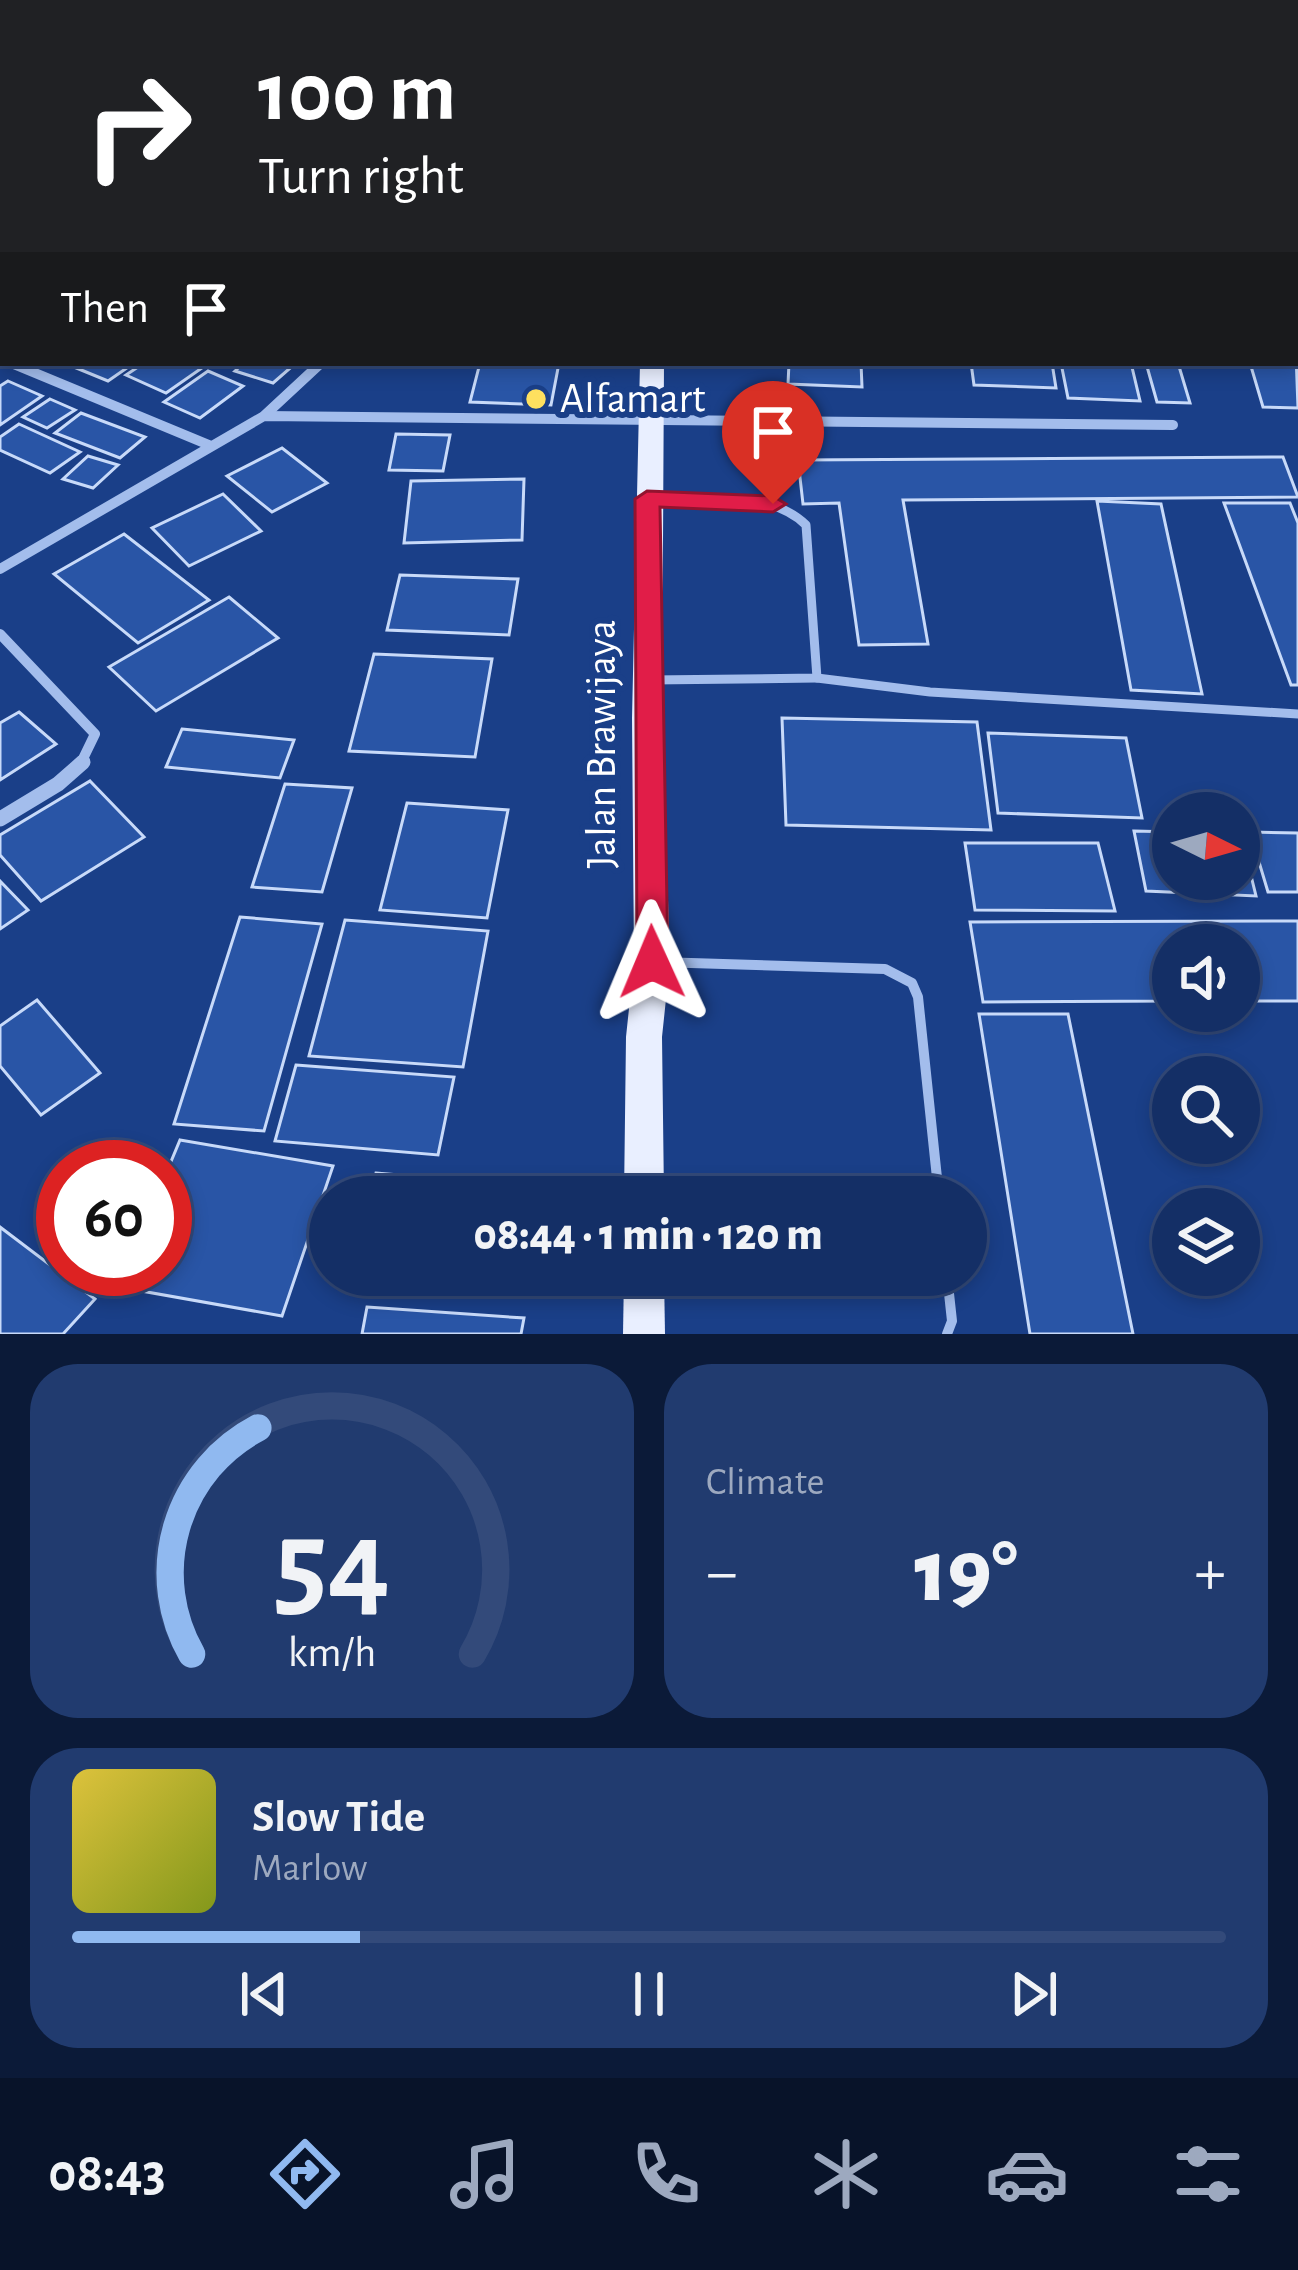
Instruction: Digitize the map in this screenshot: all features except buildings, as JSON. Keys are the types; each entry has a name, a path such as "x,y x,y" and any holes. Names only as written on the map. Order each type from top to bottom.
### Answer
{"main road":[{"name":"Jalan Brawijaya","path":"644,1176 644,1037 652,962 647,718 652,366"},
{"path":"644,1296 644,1334"}],"street":[{"path":"19,366 209,445"},
{"path":"0,569 264,416 318,366"},
{"path":"264,416 1172,425"},
{"path":"0,634 94,734 94,747 83,763 0,819"}],"lane":[{"path":"647,499 773,504 800,514 806,525 817,678"},
{"path":"651,680 817,678 930,692 1298,714"},
{"path":"652,962 885,969 912,983 918,997 937,1176"},
{"path":"947,1334 952,1321 949,1296"}],"place":[{"name":"Alfamart","path":"536,399"}],"route":[{"path":"652,962 647,499 773,504"}]}
